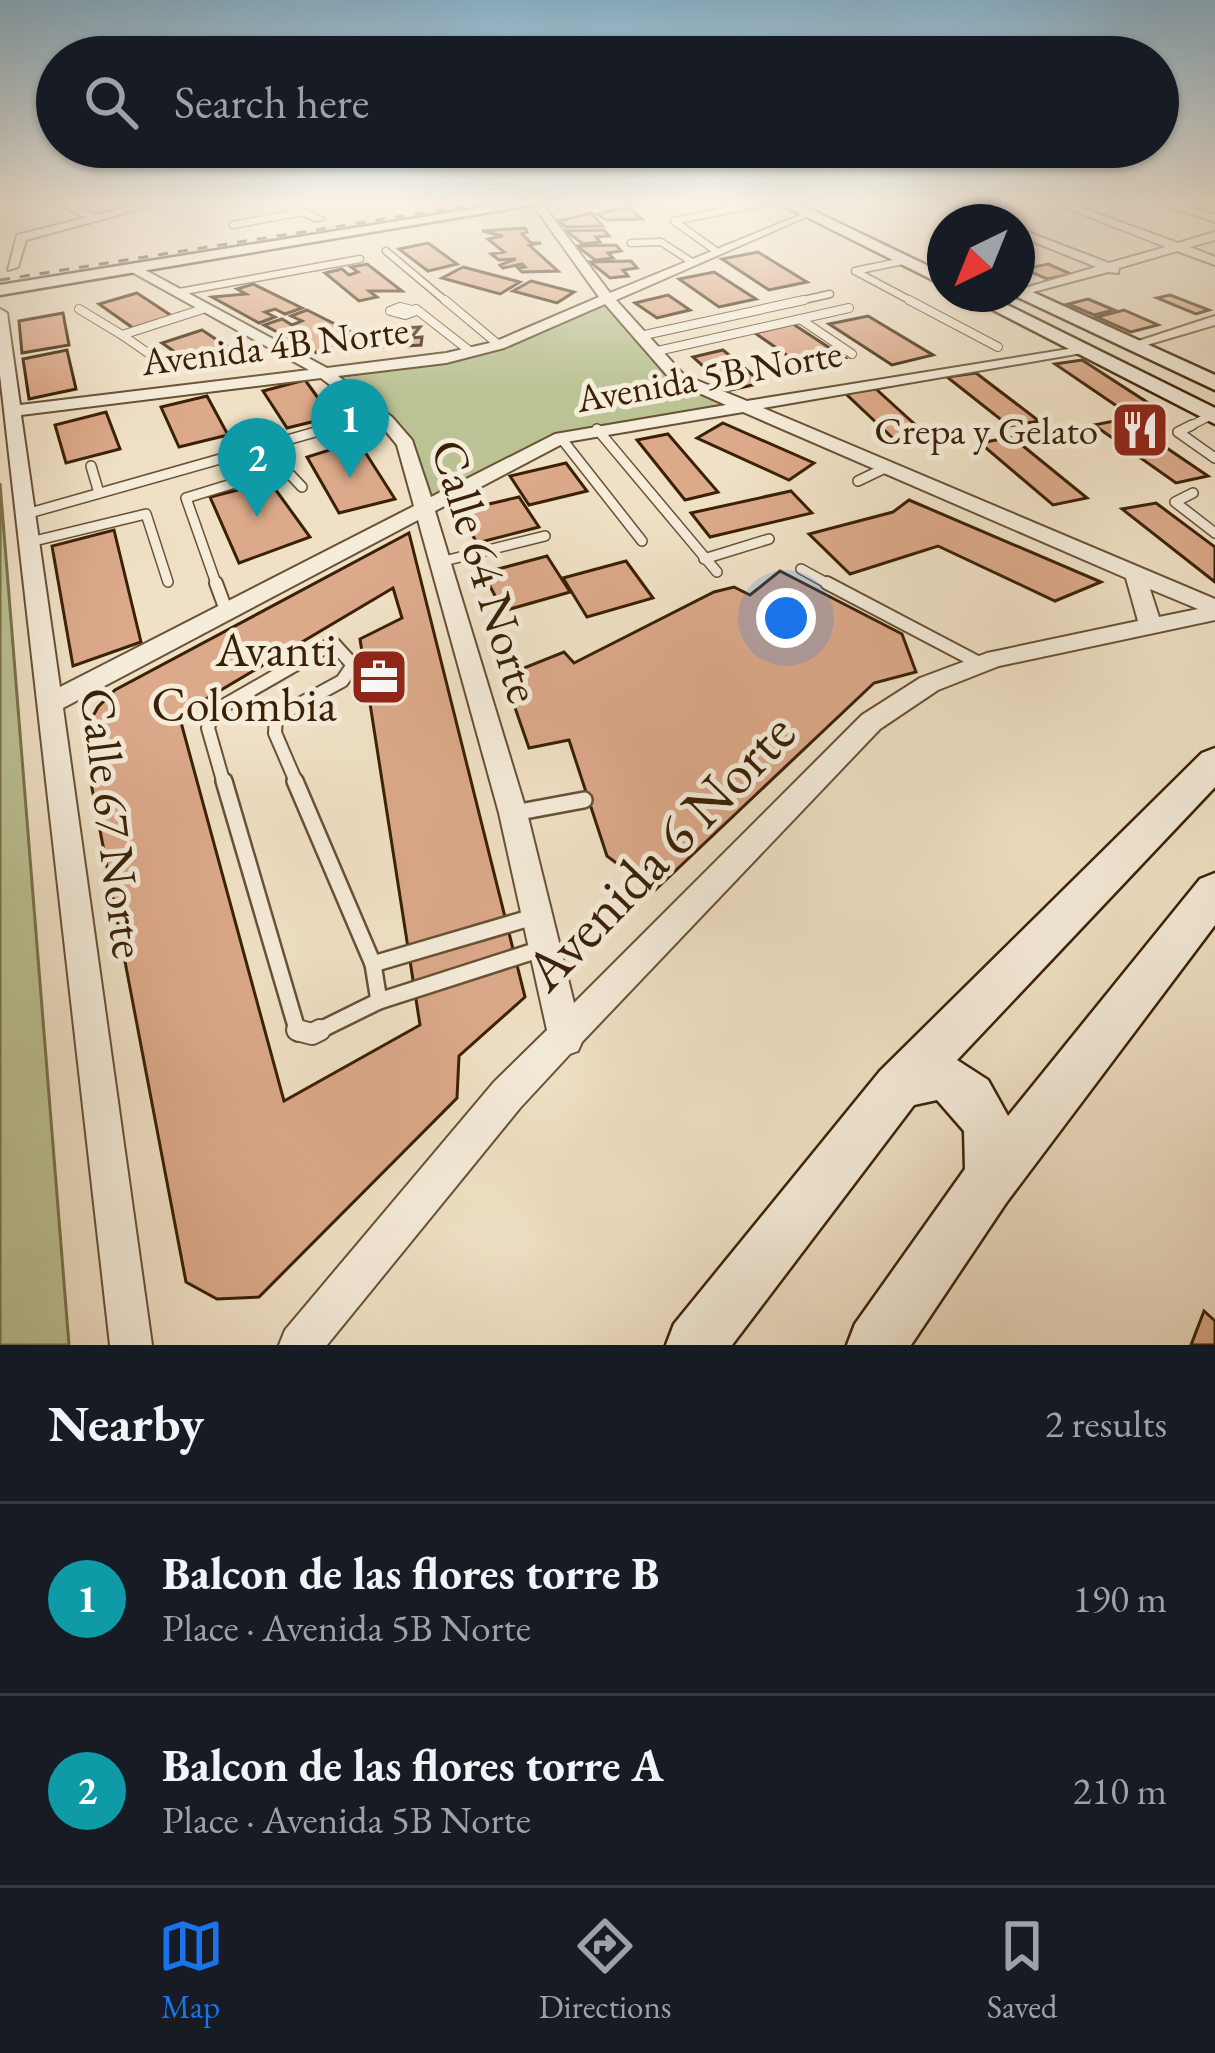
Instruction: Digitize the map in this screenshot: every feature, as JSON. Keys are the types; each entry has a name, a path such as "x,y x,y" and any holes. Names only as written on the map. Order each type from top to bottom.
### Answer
{"main road":[{"path":"0,290 154,265"},
{"path":"1035,299 1215,383"},
{"path":"1007,312 1213,416"},
{"path":"695,1345 897,1088 1215,763"},
{"path":"876,1345 987,1184 1215,892"},
{"path":"897,1088 929,1076 955,1085 978,1104 996,1144 987,1184"}],"street":[{"path":"583,265 678,378 1215,611"},
{"name":"Avenida 4B Norte","path":"13,411 471,352 499,345 685,265"},
{"path":"1101,265 1114,270"},
{"path":"1035,288 1130,265"},
{"name":"Calle 64 Norte","path":"134,268 321,373 394,425 406,444 513,813 566,1039"},
{"name":"Calle 67 Norte","path":"0,313 128,1326"},
{"path":"1133,345 1215,320"},
{"name":"Avenida 5B Norte","path":"50,703 562,438 1082,349"},
{"path":"1136,577 1151,629"},
{"name":"Avenida 6 Norte","path":"298,1343 507,1095 871,722 929,684 1009,654 1151,629 1215,611"},
{"path":"128,1326 152,1345"}],"lane":[{"path":"179,292 328,265"},
{"path":"403,265 499,345"},
{"path":"892,265 855,272 998,347"},
{"path":"640,336 830,294"},
{"path":"415,306 471,352"},
{"path":"122,335 206,308"},
{"path":"653,352 849,308"},
{"path":"79,309 171,369"},
{"path":"800,320 852,355"},
{"path":"1213,416 1178,432 1215,458"},
{"path":"26,514 354,421"},
{"path":"597,429 717,572"},
{"path":"562,438 642,541"},
{"path":"91,466 99,493"},
{"path":"226,610 186,498 284,468 302,487"},
{"path":"857,482 883,469"},
{"path":"1192,493 1175,502 1215,533"},
{"path":"30,542 139,512 146,514 168,581"},
{"path":"440,562 545,536"},
{"path":"704,559 769,538"},
{"path":"801,568 981,664"},
{"path":"380,1001 373,964 275,733 276,718 342,681 353,665 333,643 213,712 208,728 298,1033 312,1034 380,1001 546,948"},
{"path":"513,813 584,800"},
{"path":"373,964 538,915"}],"green space":[{"path":"606,297 678,378 737,405 561,438 425,508 406,444 321,373 499,345"},
{"path":"0,483 69,1345 0,1345"}],"building":[{"path":"368,265 402,291 369,291 377,297 359,301 325,273 358,272 351,267"},
{"path":"420,265 454,265 428,271"},
{"path":"551,265 558,271 522,272 518,268"},
{"path":"593,265 637,268 623,270 628,276 610,278"},
{"path":"731,265 779,265 807,282 769,290"},
{"path":"1050,265 1071,274 1047,279 1035,274 1035,267"},
{"path":"463,267 520,282 500,294 442,278"},
{"path":"714,272 756,299 719,307 679,279"},
{"path":"531,281 574,292 557,303 513,291"},
{"path":"253,284 302,308 285,314 275,309 265,312 275,317 259,323 212,297 246,294 237,289"},
{"path":"137,293 172,316 133,328 99,304"},
{"path":"668,295 690,310 657,318 635,303"},
{"path":"1170,295 1209,310 1196,314 1157,298"},
{"path":"1088,299 1114,310 1094,315 1068,304"},
{"path":"307,310 361,337 346,343 335,337 325,341 336,347 319,354 264,325 282,319 292,325 302,321 291,316"},
{"path":"1124,310 1158,325 1131,332 1097,317"},
{"path":"63,313 69,345 22,353 19,321"},
{"path":"868,316 933,355 892,365 829,324"},
{"path":"793,324 845,358 805,368 755,333"},
{"path":"420,327 411,338 422,337 421,345 372,348 382,336 372,337 373,330"},
{"path":"202,330 243,357 202,371 162,343"},
{"path":"67,350 76,389 29,399 23,359"},
{"path":"723,350 762,383 730,390 693,357"},
{"path":"1082,360 1153,406 1124,411 1055,364"},
{"path":"976,373 1039,421 1009,426 947,377"},
{"path":"305,380 332,417 287,428 263,391"},
{"path":"876,389 932,440 900,445 845,393"},
{"path":"207,396 228,435 179,447 161,407"},
{"path":"106,412 120,449 66,463 55,425"},
{"path":"1124,419 1208,476 1176,483 1094,425"},
{"path":"723,423 814,463 789,480 697,438"},
{"path":"668,434 718,492 685,500 637,440"},
{"path":"1012,437 1087,498 1053,505 980,443"},
{"path":"358,441 395,499 339,513 307,457"},
{"path":"566,463 587,491 529,505 510,476"},
{"path":"270,482 310,537 239,563 210,497"},
{"path":"791,491 812,513 710,537 691,513"},
{"path":"519,497 539,527 477,543 459,511"},
{"path":"909,500 1101,582 1055,601 938,546 850,574 809,534 893,512"},
{"path":"1156,503 1215,547 1215,582 1122,509"},
{"path":"114,530 141,642 73,666 52,546"},
{"path":"409,533 525,997 459,1056 457,1098 259,1297 217,1299 186,1282 84,746 88,725 115,690","holes":["393,588 402,618 360,639 420,1025 284,1101 179,715"]},
{"path":"547,556 570,592 503,611 483,573"},
{"path":"626,561 653,598 587,617 563,578"},
{"path":"780,571 902,634 916,672 874,683 654,891 607,856 569,740 529,748 504,676 564,652 574,663 714,592 734,587 750,595"},
{"path":"1204,1311 1215,1321 1215,1345 1191,1345"}],"railway":[{"path":"0,280 96,265"}],"place":[{"name":"Crepa y Gelato","path":"1140,430"},
{"name":"Balcon de las flores torre B","path":"350,478"},
{"name":"Balcon de las flores torre A","path":"257,517"},
{"name":"Avanti Colombia","path":"379,677"}]}
